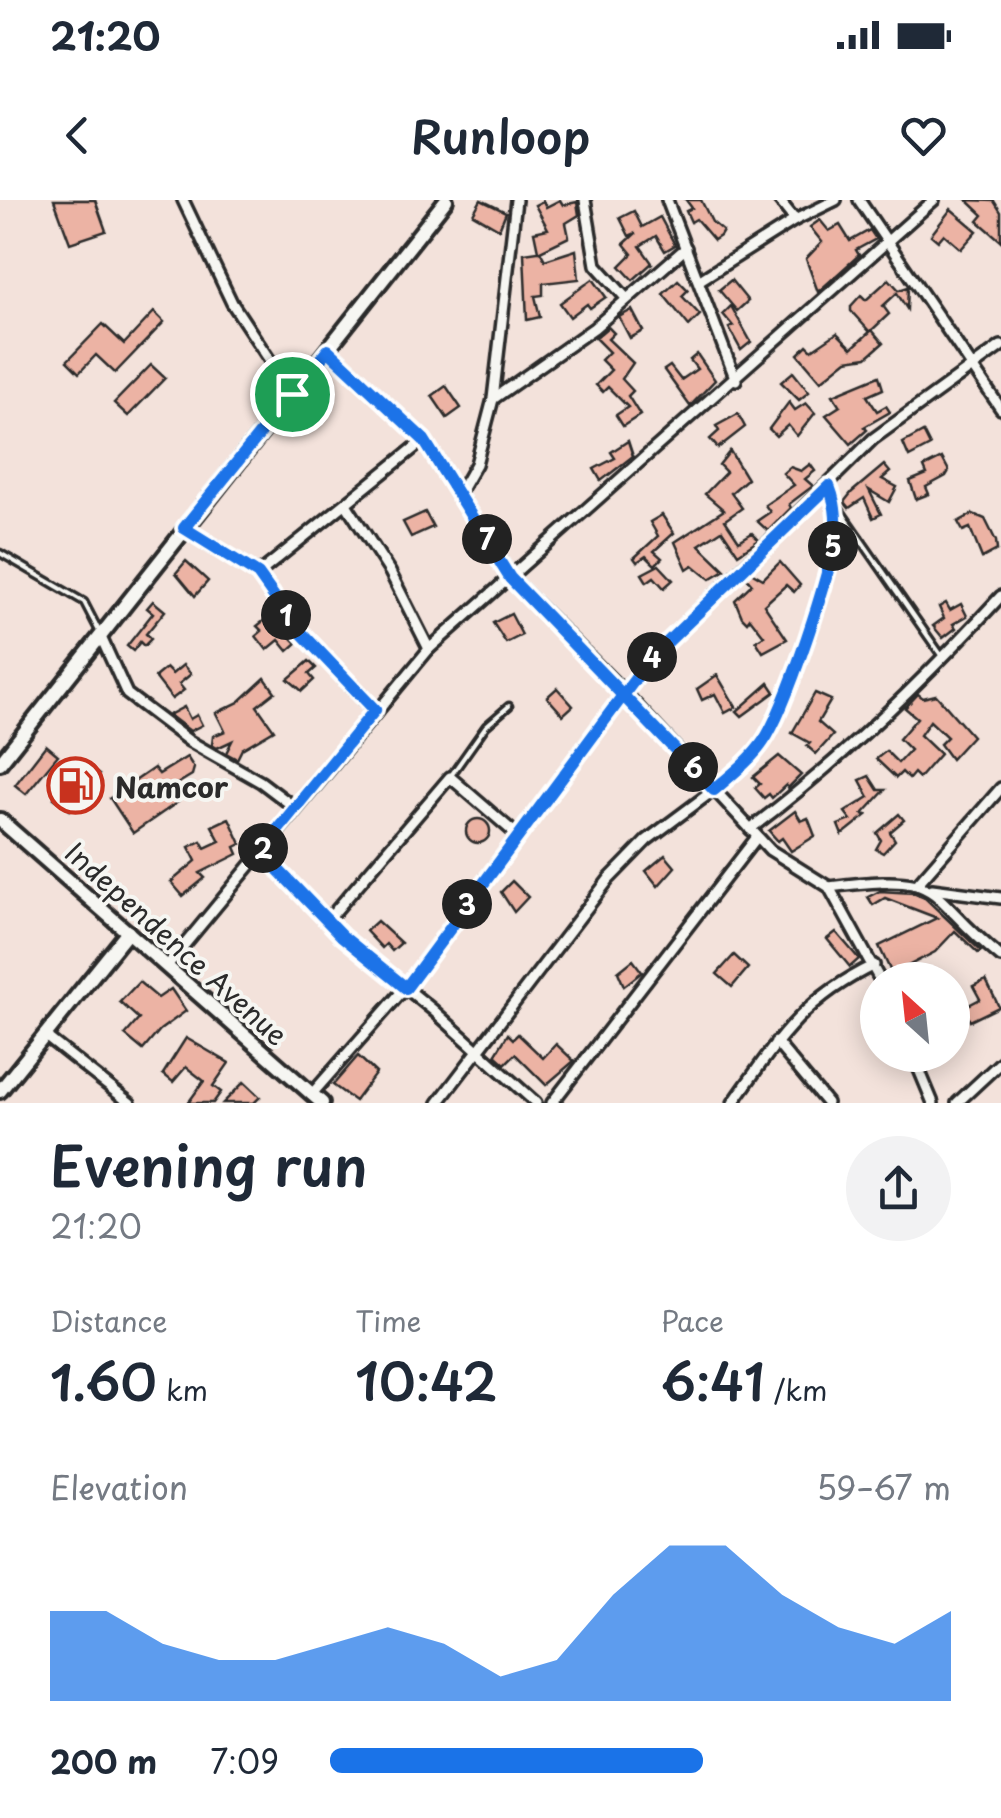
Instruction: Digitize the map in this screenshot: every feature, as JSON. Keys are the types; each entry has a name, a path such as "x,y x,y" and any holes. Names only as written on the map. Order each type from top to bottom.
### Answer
{"main road":[{"path":"0,763 446,200"},
{"name":"Independence Avenue","path":"0,820 317,1099"},
{"path":"0,1091 128,932"}],"street":[{"path":"183,200 232,303 292,394"},
{"path":"460,492 476,464 494,399 516,200"},
{"path":"585,200 596,265 626,298"},
{"path":"667,200 736,380"},
{"path":"779,200 794,220"},
{"path":"700,280 794,220 836,200"},
{"path":"858,200 1001,409"},
{"path":"166,966 294,807 429,650 887,246 934,200"},
{"path":"494,399 594,328 686,248"},
{"path":"317,1099 406,988 516,835 628,695 650,659 873,439 1001,346"},
{"path":"328,350 424,440 460,492 510,578 628,695 753,833 779,856 828,886 872,962"},
{"path":"258,574 424,440"},
{"path":"346,504 390,572 429,650"},
{"path":"184,528 258,574 295,626 375,710"},
{"path":"552,1103 753,833 944,658 1001,596"},
{"path":"100,634 128,694 189,742 261,782 294,807"},
{"path":"326,921 450,777 516,835"},
{"path":"918,882 1001,788"},
{"path":"438,1103 482,1052 609,879 647,840 714,790"},
{"path":"260,851 326,921 482,1052 536,1103"},
{"path":"828,886 884,880 918,882 932,888 1001,898"},
{"path":"932,888 1001,957"},
{"path":"732,1103 776,1042 830,987 860,972"},
{"path":"44,1035 130,1103"},
{"path":"776,1042 826,1103"},
{"path":"957,1103 1001,1062"},
{"path":"920,1072 933,1103"}],"lane":[{"path":"829,486 836,503 944,658"},
{"path":"714,790 765,740 785,694 827,572 836,532 836,503"},
{"path":"0,554 84,602 94,615 100,634"},
{"path":"450,777 486,726 509,706"}],"building":[{"path":"54,200 95,200 106,231 70,243"},
{"path":"481,200 506,212 499,229 473,214"},
{"path":"560,200 563,205 577,202 579,215 566,223 569,237 540,251 545,260 576,250 579,279 543,283 543,295 535,296 540,317 527,320 524,253 538,251 534,232 548,229 535,205 543,201 546,207"},
{"path":"686,200 701,200 712,222 723,231 720,236 714,240 696,219 691,222 686,211 692,208"},
{"path":"967,200 994,201 1001,212 1001,241 978,221 983,215"},
{"path":"951,209 977,231 961,249 944,234 938,241 931,235"},
{"path":"634,211 642,227 660,217 675,245 665,251 656,236 640,246 652,263 633,280 620,266 632,254 624,244 636,233 629,236 620,218"},
{"path":"820,220 829,231 840,225 850,241 870,230 876,239 856,250 859,255 818,292 806,259 822,242 810,227"},
{"path":"593,279 606,297 590,308 587,304 570,317 560,303"},
{"path":"889,279 899,290 908,287 907,309 897,293 883,306 889,314 870,332 851,306 861,295 866,300"},
{"path":"678,280 688,290 682,296 700,315 689,326 663,294"},
{"path":"731,280 748,301 737,311 719,290"},
{"path":"731,306 751,342 741,350 729,328 733,326 723,314"},
{"path":"632,310 643,331 630,338 619,317"},
{"path":"154,312 164,322 115,373 96,355 79,373 67,361 103,324 124,344"},
{"path":"608,327 614,333 608,339 633,363 622,379 633,391 628,396 640,415 623,426 616,415 628,407 608,387 603,392 596,385 611,370 601,360 609,352 595,338"},
{"path":"872,330 883,343 867,357 847,360 821,381 798,354 807,345 812,350 837,333 852,348"},
{"path":"697,354 715,380 690,406 664,370 670,366 681,380 697,369 690,360"},
{"path":"151,365 165,378 128,416 114,403"},
{"path":"793,372 809,392 799,400 781,382"},
{"path":"879,376 883,389 867,396 877,411 886,406 890,412 864,427 867,430 851,444 826,415 840,406 833,395"},
{"path":"446,386 461,408 447,418 432,396"},
{"path":"789,402 795,410 806,403 815,413 797,436 788,425 776,436 769,429"},
{"path":"738,414 745,427 718,448 710,439 719,431 716,426"},
{"path":"923,432 930,446 909,457 903,443"},
{"path":"628,441 633,456 601,481 594,469 615,458 611,452"},
{"path":"730,451 747,479 731,493 742,508 725,520 739,541 752,533 759,540 738,554 722,530 699,545 725,570 710,579 693,565 687,569 675,542 724,510 705,494 726,472 719,465"},
{"path":"942,458 949,471 946,476 926,487 929,494 916,499 910,481 927,474 924,467"},
{"path":"810,464 815,471 805,479 813,486 789,504 791,508 768,531 757,521 770,512 765,505 794,485 783,473 790,467 801,471"},
{"path":"884,465 890,472 882,479 897,487 889,502 869,490 881,514 873,518 864,498 849,508 844,502 852,492"},
{"path":"425,512 433,527 411,537 403,522"},
{"path":"973,514 985,519 996,541 997,550 982,558 970,528 963,531 958,522"},
{"path":"662,515 674,533 654,551 662,558 655,565 646,556 637,562 634,558 658,536 650,522"},
{"path":"186,561 208,581 195,596 176,573"},
{"path":"780,562 800,585 794,592 786,585 764,605 787,639 763,652 756,641 764,636 750,618 747,622 742,617 735,600 752,584 746,577 751,572 763,579"},
{"path":"659,565 673,580 664,588 654,577 647,582 642,574"},
{"path":"153,601 165,611 146,634 151,639 144,646 140,642 133,651 127,646 153,613 147,608"},
{"path":"946,603 950,610 961,604 967,616 953,624 956,628 943,638 933,626 944,618 939,607"},
{"path":"511,614 522,635 506,643 493,623"},
{"path":"270,616 297,643 288,651 279,640 267,650 256,636 262,631 257,626"},
{"path":"309,661 316,668 309,674 314,680 302,691 288,679"},
{"path":"183,665 191,674 179,684 184,690 172,699 155,677 166,668 172,674"},
{"path":"717,675 736,707 725,713 715,694 702,700 697,689"},
{"path":"265,678 275,692 257,706 274,730 242,749 237,759 226,753 232,741 217,748 212,745 213,736 225,731 216,713 239,702"},
{"path":"769,683 775,692 742,716 737,711"},
{"path":"557,688 573,706 563,715 547,697"},
{"path":"815,693 831,700 818,722 833,735 816,754 807,746 810,743 792,733"},
{"path":"918,694 923,698 936,695 972,736 951,759 940,744 947,737 930,721 920,735 940,754 919,778 914,773 909,779 902,772 896,778 876,759 886,751 898,763 910,750 899,739 917,718 905,708"},
{"path":"184,707 190,719 197,715 202,725 190,731 169,715"},
{"path":"46,745 58,755 26,794 15,785"},
{"path":"779,756 801,775 772,798 769,794 764,798 755,788 760,784 753,777"},
{"path":"187,757 194,768 192,775 169,789 178,802 133,833 110,798 154,768 159,774"},
{"name":"Namcor","path":"82,762 99,775 70,810 54,798"},
{"path":"869,776 878,790 885,790 863,814 867,815 842,835 838,825 851,820 845,812 869,797 860,780"},
{"path":"795,811 801,821 808,818 815,836 791,851 782,838 778,841 769,831"},
{"path":"899,814 904,820 890,832 895,840 883,853 876,849 881,840 877,833"},
{"path":"229,818 241,844 235,847 238,854 200,873 205,878 183,896 171,882 196,861 189,847 201,841 205,848 220,841 212,826"},
{"path":"478,819 490,831 478,843 466,831"},
{"path":"665,855 675,867 658,886 646,871"},
{"path":"512,881 528,897 514,912 501,892"},
{"path":"880,891 913,893 925,898 981,951 978,953 955,931 935,952 915,962 886,962 879,946 937,918 885,898 873,905 868,897"},
{"path":"377,921 401,943 392,951 386,944 382,948 366,931"},
{"path":"836,932 859,959 850,967 827,939"},
{"path":"734,955 748,968 732,987 717,974"},
{"path":"633,960 642,972 624,986 618,972"},
{"path":"986,980 999,1007 970,1021 970,1004 980,999 973,986"},
{"path":"139,982 158,998 171,989 186,1011 160,1030 143,1050 125,1035 139,1019 120,1002"},
{"path":"508,1034 513,1039 518,1034 543,1058 556,1044 574,1061 546,1085 515,1054 505,1064 495,1055"},
{"path":"186,1038 229,1063 213,1086 221,1092 213,1103 188,1103 204,1081 186,1067 173,1082 163,1074"},
{"path":"358,1056 376,1073 355,1101 333,1085"},
{"path":"244,1082 260,1097 254,1103 223,1103"}],"place":[{"name":"Namcor","path":"76,786"}],"route":[{"path":"292,394 184,528 226,550 258,574 295,626 375,710 260,851 342,936 406,988 516,835 628,695 650,659 829,486 836,503 836,532 827,572 785,694 765,740 745,764 714,790 628,695 510,578 452,480 424,440 396,413 328,350 292,394"}]}
